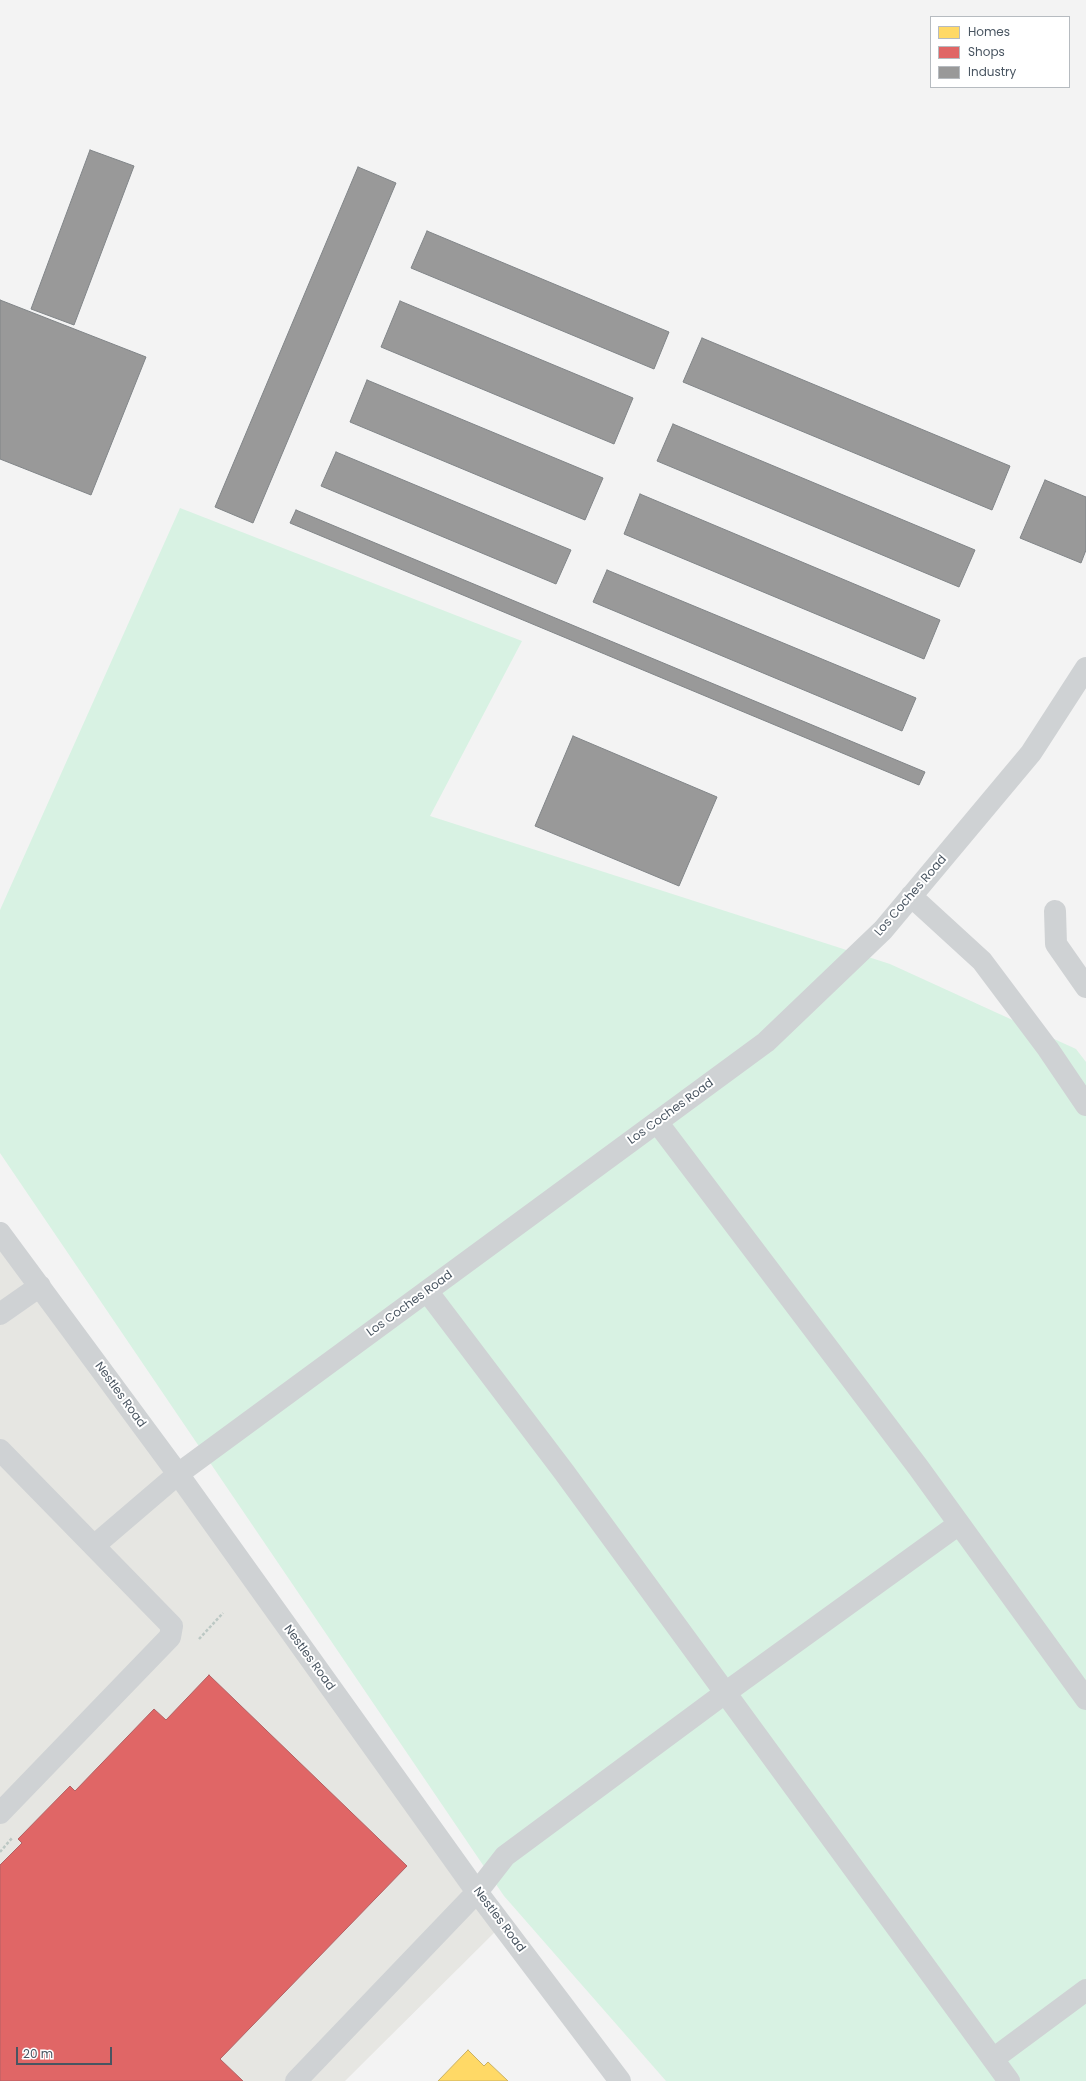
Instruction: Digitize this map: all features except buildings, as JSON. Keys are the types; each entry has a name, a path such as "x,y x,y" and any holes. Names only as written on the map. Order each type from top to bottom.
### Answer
{"street":[{"name":"Los Coches Road","path":"95,1545 178,1474 766,1042 883,930 1031,753 1086,668"},
{"path":"911,896 982,961 1048,1049 1086,1105"},
{"path":"1055,911 1056,944 1086,987"},
{"path":"657,1122 959,1524 1086,1699"},
{"name":"Nestles Road","path":"0,1233 178,1474 477,1892 620,2081"},
{"path":"0,1314 40,1286"},
{"path":"427,1291 564,1472 1009,2081"},
{"path":"0,1450 95,1545 172,1626 170,1637 0,1813"},
{"path":"296,2081 477,1892 505,1856 724,1692 959,1524"},
{"path":"993,2060 1086,1990"}],"shaded area":[{"path":"0,1233 502,1925 345,2081 0,2081"}],"green space":[{"path":"180,508 522,641 430,816 890,964 1076,1049 1086,1062 1086,2081 666,2081 504,1896 0,1153 0,910"}]}
